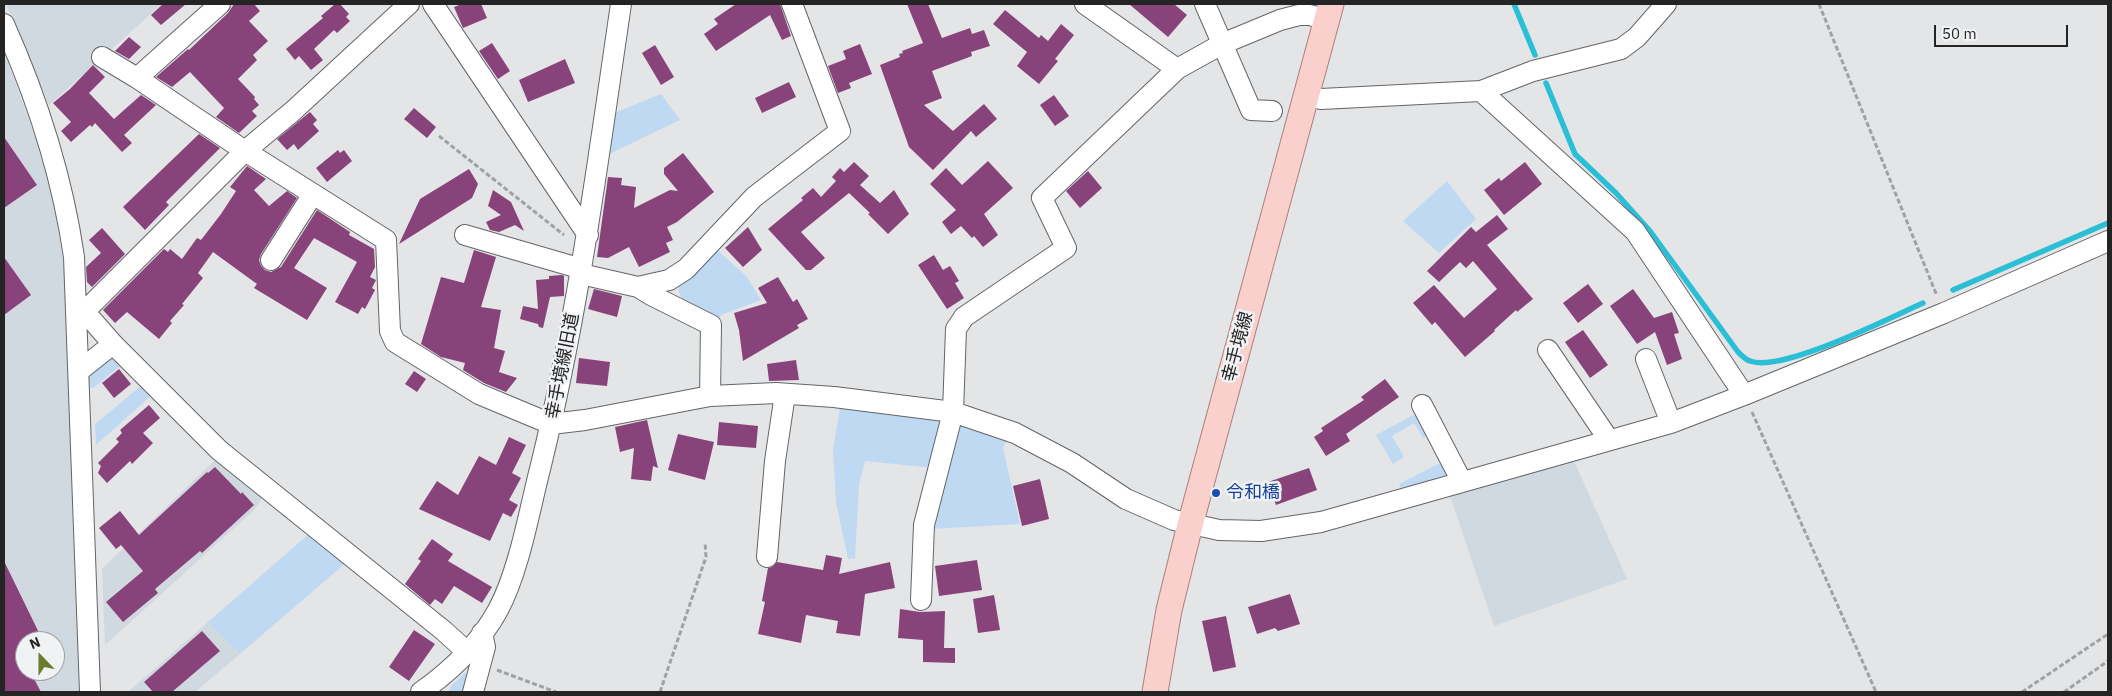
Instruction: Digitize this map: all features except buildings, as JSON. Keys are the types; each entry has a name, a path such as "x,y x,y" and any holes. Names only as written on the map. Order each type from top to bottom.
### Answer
{"main road":[{"name":"幸手境線","path":"1155,692 1169,610 1190,525 1329,12"}],"street":[{"path":"137,78 220,4"},
{"path":"77,313 91,305 245,151 293,111 409,4"},
{"path":"433,4 584,257"},
{"name":"幸手境線旧道","path":"475,658 485,647 482,633 498,610 507,590 524,532 551,424 584,257 621,4"},
{"path":"638,287 669,280 686,269 754,197 840,131 792,4"},
{"path":"1084,4 1177,69"},
{"path":"1205,4 1251,110 1272,110"},
{"path":"1305,96 1321,99 1481,91 1533,71 1621,49 1637,37 1666,4"},
{"path":"921,600 924,525 954,412 956,329 964,317 1066,248 1042,198 1177,69 1222,44 1280,20 1298,15 1329,12"},
{"path":"4,24 24,68 41,115 63,192 74,257 90,692"},
{"path":"102,57 137,78 245,151 386,240 390,331 395,342 479,394 551,424 585,420 710,396 786,394 834,397 954,412 1015,433 1072,463 1126,499 1164,516 1190,525 1219,530 1261,531 1321,522 1671,423 1744,396 1944,313 2108,241"},
{"path":"1481,91 1635,232 1744,396"},
{"path":"271,260 313,194"},
{"path":"465,235 584,257 651,295 711,324 710,396"},
{"path":"77,313 92,320 113,344 219,450 475,658"},
{"path":"79,370 113,344"},
{"path":"1548,350 1609,440"},
{"path":"1646,359 1671,423"},
{"path":"767,557 775,461 786,394"},
{"path":"1422,404 1462,482"},
{"path":"421,692 475,658"},
{"path":"473,692 475,658"}],"path":[{"path":"1819,4 1944,313"},
{"path":"439,136 584,257"},
{"path":"1744,396 1876,692"},
{"path":"660,692 706,556 705,542"},
{"path":"2022,692 2108,634"},
{"path":"475,658 556,692"},
{"path":"2064,692 2108,661"}],"shaded area":[{"path":"6,4 162,4 49,105"},
{"path":"4,51 44,161 53,198 64,266 79,692 4,692"},
{"path":"661,94 680,120 607,155 614,113"},
{"path":"1447,181 1476,219 1439,253 1403,221"},
{"path":"715,248 747,277 761,300 723,314 717,320 698,312 686,304 679,293 678,285"},
{"path":"110,356 124,363 93,388 88,387 88,374"},
{"path":"143,384 153,394 96,445 95,424"},
{"path":"841,402 937,415 942,425 934,468 865,461 859,485 855,558 848,559 836,502 833,449"},
{"path":"1419,412 1430,434 1423,438 1414,423 1392,436 1404,457 1393,464 1376,435"},
{"path":"960,422 1008,438 1003,448 1020,524 931,529"},
{"path":"218,457 265,495 253,511 105,645 102,569"},
{"path":"1446,460 1450,477 1402,490 1399,484"},
{"path":"1574,461 1627,579 1494,626 1450,496"},
{"path":"310,533 348,561 240,654 208,622"},
{"path":"208,622 240,654 195,692 128,692"},
{"path":"465,673 468,677 463,692 448,692 452,685"}],"waterway":[{"path":"1514,4 1535,55"},
{"path":"1546,83 1575,154 1616,193 1650,231 1738,352 1747,360 1765,363 1810,352 1923,303"},
{"path":"1953,290 2108,223"}],"place":[{"name":"令和橋","path":"1216,493"}]}
